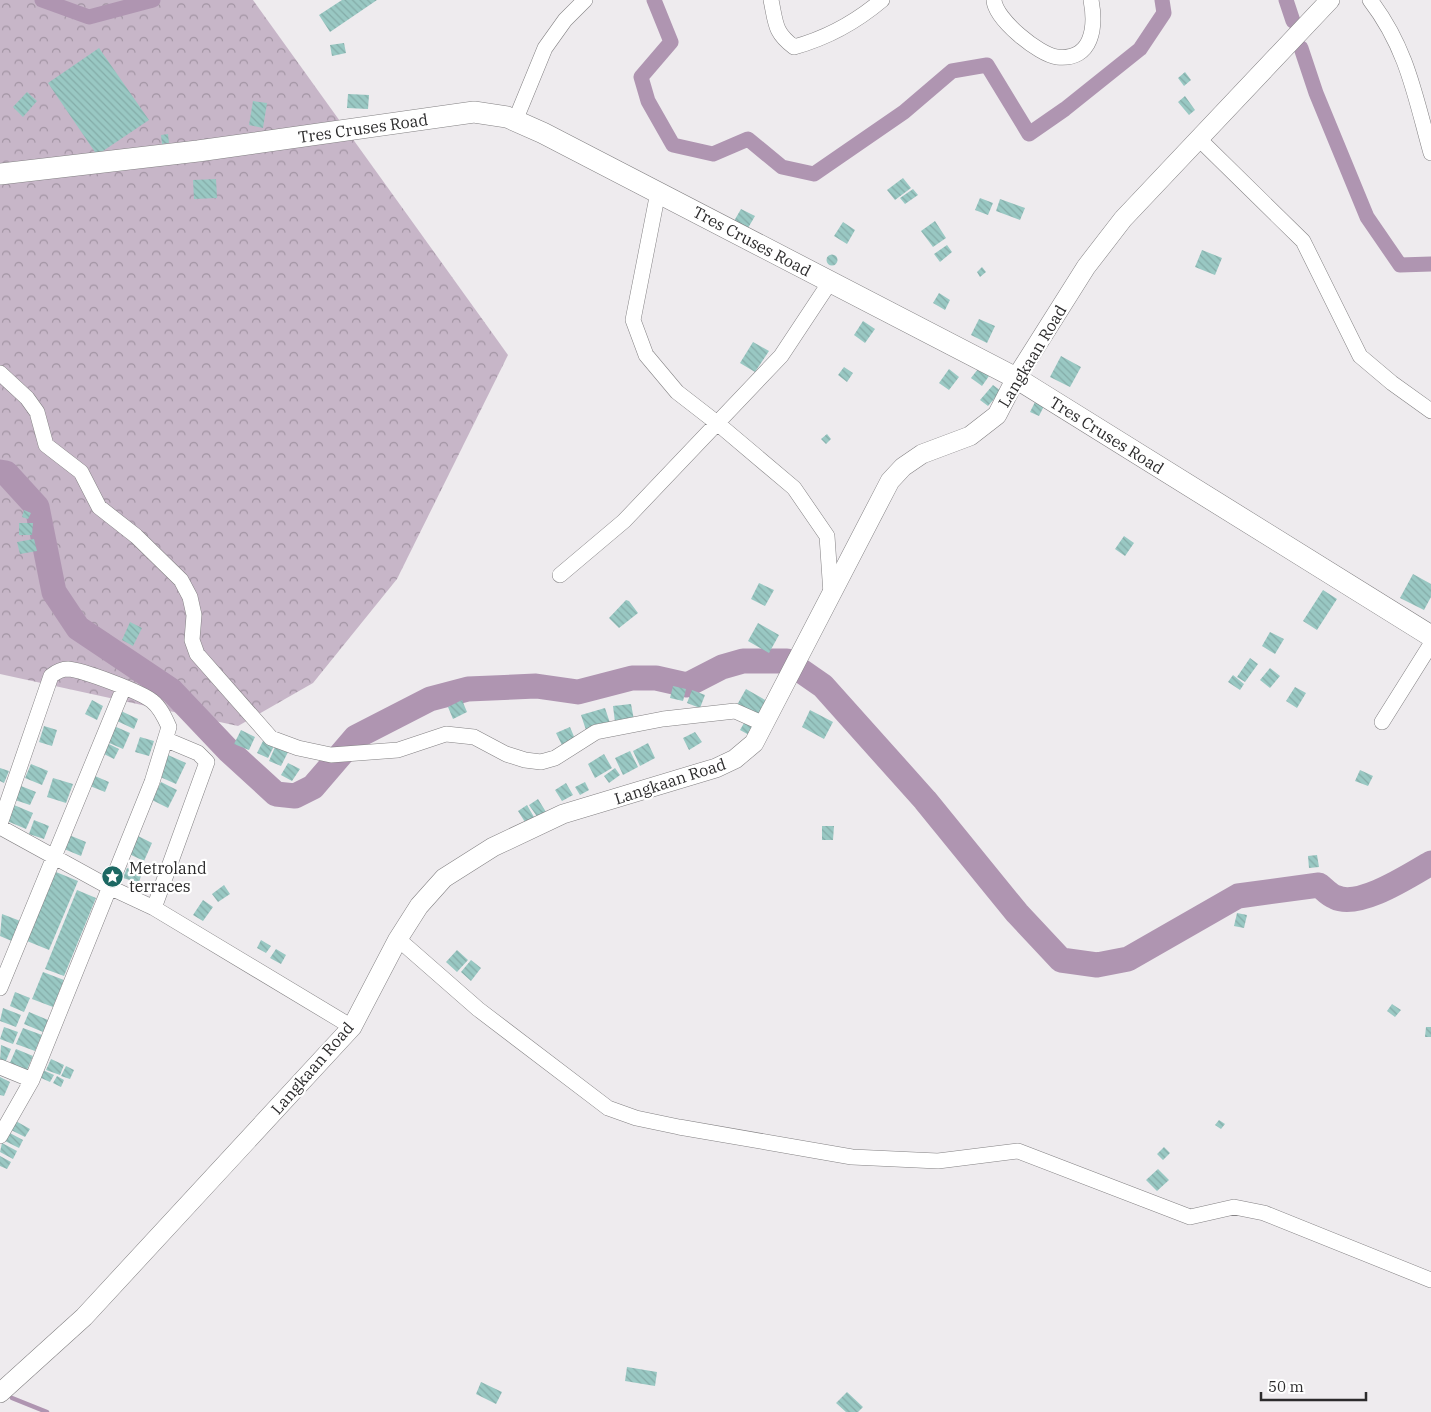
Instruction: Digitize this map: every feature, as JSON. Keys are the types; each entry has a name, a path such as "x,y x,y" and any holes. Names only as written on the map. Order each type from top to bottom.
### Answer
{"main road":[{"name":"Tres Cruses Road","path":"0,174 198,152 474,112 515,121 543,132 1016,378 1431,636"}],"street":[{"path":"515,121 545,48 565,20 585,0"},
{"path":"771,0 776,28 782,38 794,47 821,40 866,14 882,0"},
{"path":"994,0 994,5 1006,25 1056,57 1072,56 1088,46 1094,32 1091,0"},
{"name":"Langkaan Road","path":"0,1393 84,1317 352,1027 398,939 419,906 444,878 493,847 563,814 716,768 736,759 754,743 890,481 903,467 922,454 970,436 997,416 1016,378 1086,267 1123,219 1330,0"},
{"path":"1370,0 1386,21 1402,53 1431,153"},
{"path":"1200,139 1303,241 1360,356 1392,383 1431,411"},
{"path":"658,192 633,320 646,355 677,392 718,422 794,488 827,536 831,594"},
{"path":"560,575 624,521 781,356 830,282"},
{"path":"0,373 27,398 36,412 46,445 81,472 99,507 136,536 181,580 190,597 194,615 192,640 198,654 271,738 298,748 331,755 398,750 446,734 474,737 506,754 525,760 541,762 555,758 596,732 663,719 735,711 764,724"},
{"path":"1382,722 1431,644"},
{"path":"0,1136 32,1080 109,887 167,740 169,727 152,701 124,687 68,669 58,671 51,676 0,826 109,887 154,908 352,1027"},
{"path":"0,988 124,687"},
{"path":"154,908 207,762 198,753 167,740"},
{"path":"398,939 478,1009 608,1108 636,1118 679,1128 852,1157 938,1161 1018,1151 1190,1217 1234,1207 1264,1213 1431,1280"},
{"path":"0,1067 32,1080"}],"green space":[{"path":"0,0 253,0 508,355 397,579 313,683 238,726 0,674"}],"building":[{"path":"342,0 377,0 330,32 319,15"},
{"path":"344,43 346,53 332,56 330,45"},
{"path":"99,48 149,120 97,155 48,83"},
{"path":"1185,72 1191,80 1184,86 1178,78"},
{"path":"27,92 37,101 23,117 13,107"},
{"path":"348,94 369,95 368,109 347,108"},
{"path":"1185,96 1195,110 1189,115 1178,102"},
{"path":"253,101 267,103 263,128 249,125"},
{"path":"168,134 169,143 162,144 161,135"},
{"path":"903,178 911,188 895,200 887,190"},
{"path":"216,179 217,198 194,199 193,180"},
{"path":"913,189 918,195 905,204 900,198"},
{"path":"980,198 993,203 988,215 975,210"},
{"path":"1000,199 1025,208 1020,220 996,211"},
{"path":"741,209 755,216 748,228 734,221"},
{"path":"935,221 946,238 933,247 921,231"},
{"path":"843,222 855,230 847,244 834,236"},
{"path":"947,245 952,252 940,262 934,254"},
{"path":"1202,250 1222,258 1215,275 1195,267"},
{"path":"832,254 838,260 832,266 826,260"},
{"path":"982,267 986,272 980,277 977,272"},
{"path":"939,293 950,300 945,310 933,303"},
{"path":"979,319 995,326 987,343 971,335"},
{"path":"863,321 875,329 865,343 854,335"},
{"path":"753,342 769,351 755,372 740,363"},
{"path":"1061,356 1081,367 1070,387 1050,377"},
{"path":"844,367 853,373 847,382 838,375"},
{"path":"949,369 959,377 949,390 939,383"},
{"path":"978,369 989,376 982,386 971,378"},
{"path":"993,385 1001,391 988,406 980,400"},
{"path":"1035,402 1044,406 1039,416 1030,412"},
{"path":"827,434 831,439 826,444 821,439"},
{"path":"24,510 31,513 28,519 22,517"},
{"path":"19,523 33,523 32,535 19,535"},
{"path":"1124,536 1134,543 1125,556 1115,549"},
{"path":"34,539 37,551 20,554 17,542"},
{"path":"1413,574 1431,584 1431,597 1424,610 1400,598"},
{"path":"759,583 774,590 765,606 751,599"},
{"path":"1323,590 1337,599 1317,630 1303,621"},
{"path":"626,600 629,601 638,613 619,628 609,618"},
{"path":"130,622 142,628 133,646 122,640"},
{"path":"758,623 779,635 769,653 748,641"},
{"path":"1270,632 1284,639 1275,654 1262,646"},
{"path":"1250,658 1258,664 1245,682 1237,677"},
{"path":"1270,668 1280,676 1270,688 1260,680"},
{"path":"1233,675 1244,684 1240,690 1228,682"},
{"path":"673,686 686,689 683,701 670,698"},
{"path":"1295,687 1306,693 1297,708 1286,701"},
{"path":"746,689 767,701 759,717 737,705"},
{"path":"692,690 705,695 700,708 687,703"},
{"path":"92,700 103,706 97,720 85,714"},
{"path":"462,700 467,712 453,719 448,707"},
{"path":"631,704 634,720 615,722 613,706"},
{"path":"605,708 610,723 586,730 581,715"},
{"path":"810,710 833,722 824,739 802,727"},
{"path":"121,711 138,719 134,729 117,721"},
{"path":"747,718 758,725 751,736 740,730"},
{"path":"44,726 57,730 52,746 39,742"},
{"path":"114,726 130,733 123,749 107,742"},
{"path":"570,727 575,739 562,745 556,733"},
{"path":"241,730 255,737 249,750 234,744"},
{"path":"695,732 702,742 689,750 683,738"},
{"path":"140,737 154,741 149,756 135,752"},
{"path":"264,739 275,744 268,758 257,753"},
{"path":"107,743 119,749 114,759 102,753"},
{"path":"648,743 655,758 640,766 633,751"},
{"path":"275,747 288,752 281,766 269,761"},
{"path":"630,751 638,767 623,775 615,758"},
{"path":"604,754 612,768 595,778 588,764"},
{"path":"168,755 186,763 176,784 158,776"},
{"path":"288,763 300,769 292,781 281,775"},
{"path":"31,764 48,771 42,785 25,778"},
{"path":"0,768 9,771 4,783 0,781"},
{"path":"615,768 620,775 609,783 604,776"},
{"path":"1360,770 1373,776 1368,786 1355,781"},
{"path":"95,776 109,782 105,792 90,786"},
{"path":"53,778 73,784 66,803 47,797"},
{"path":"161,782 177,790 168,808 152,800"},
{"path":"585,782 589,790 580,795 575,787"},
{"path":"566,783 573,795 562,801 555,790"},
{"path":"21,786 36,792 30,805 15,800"},
{"path":"538,799 546,812 538,818 529,805"},
{"path":"14,805 33,813 26,829 7,821"},
{"path":"527,805 534,817 525,822 518,811"},
{"path":"34,820 49,826 44,839 29,834"},
{"path":"822,826 834,826 833,840 822,840"},
{"path":"69,835 86,842 81,856 64,849"},
{"path":"136,835 152,843 144,861 127,853"},
{"path":"1317,855 1319,867 1309,868 1308,856"},
{"path":"127,868 142,872 139,883 123,878"},
{"path":"56,872 78,881 49,950 27,941"},
{"path":"224,885 230,894 218,902 212,894"},
{"path":"77,890 96,898 64,976 45,969"},
{"path":"203,900 213,907 203,921 193,915"},
{"path":"1237,913 1247,915 1244,928 1234,926"},
{"path":"2,914 23,922 14,942 0,936"},
{"path":"261,940 271,946 266,953 257,948"},
{"path":"276,949 286,955 281,964 270,958"},
{"path":"457,950 468,960 457,972 446,962"},
{"path":"471,960 481,968 471,981 461,972"},
{"path":"43,972 64,980 53,1007 32,999"},
{"path":"15,992 30,998 24,1012 10,1006"},
{"path":"1392,1004 1401,1010 1395,1017 1387,1011"},
{"path":"3,1008 21,1015 16,1027 0,1021"},
{"path":"29,1012 48,1020 43,1032 24,1024"},
{"path":"4,1027 18,1032 13,1044 0,1039"},
{"path":"1426,1027 1431,1027 1431,1037 1425,1037"},
{"path":"23,1028 42,1035 35,1051 16,1044"},
{"path":"1,1045 11,1049 5,1063 0,1060"},
{"path":"16,1049 33,1056 26,1072 9,1065"},
{"path":"51,1059 64,1065 60,1075 46,1070"},
{"path":"66,1066 74,1070 70,1079 61,1076"},
{"path":"43,1070 54,1075 50,1082 39,1077"},
{"path":"57,1076 64,1080 61,1087 53,1083"},
{"path":"0,1077 10,1082 4,1096 0,1095"},
{"path":"14,1120 30,1129 25,1137 9,1129"},
{"path":"1219,1120 1225,1124 1221,1129 1215,1125"},
{"path":"8,1132 23,1140 19,1148 3,1140"},
{"path":"2,1143 17,1151 13,1159 0,1152"},
{"path":"1164,1147 1170,1153 1163,1160 1157,1154"},
{"path":"0,1156 11,1162 7,1169 0,1166"},
{"path":"1158,1169 1169,1180 1157,1191 1146,1180"},
{"path":"627,1367 657,1372 655,1386 625,1381"},
{"path":"481,1382 502,1392 496,1404 476,1394"},
{"path":"847,1392 863,1407 858,1412 846,1412 836,1403"}],"waterway":[{"path":"42,0 89,17 153,0"},
{"path":"654,0 671,42 641,77 648,101 673,145 713,154 748,139 782,167 814,174 904,112 952,71 987,65 1029,134 1065,109 1140,49 1164,13 1162,0"},
{"path":"1286,0 1293,21"},
{"path":"1301,48 1316,93 1367,217 1400,265 1431,264"},
{"path":"0,472 6,473 37,507 54,592 78,628 172,691 228,750 276,794 295,796 313,787 356,737 430,699 468,689 536,686 578,692 632,678 656,678 687,685 722,667 743,661 787,661 823,686 925,800 1017,913 1061,960 1097,965 1128,959 1238,896 1319,885 1335,897 1345,899 1357,898 1384,889 1431,863"},
{"path":"12,1398 47,1412"}],"place":[{"name":"Metroland terraces","path":"113,877"}]}
